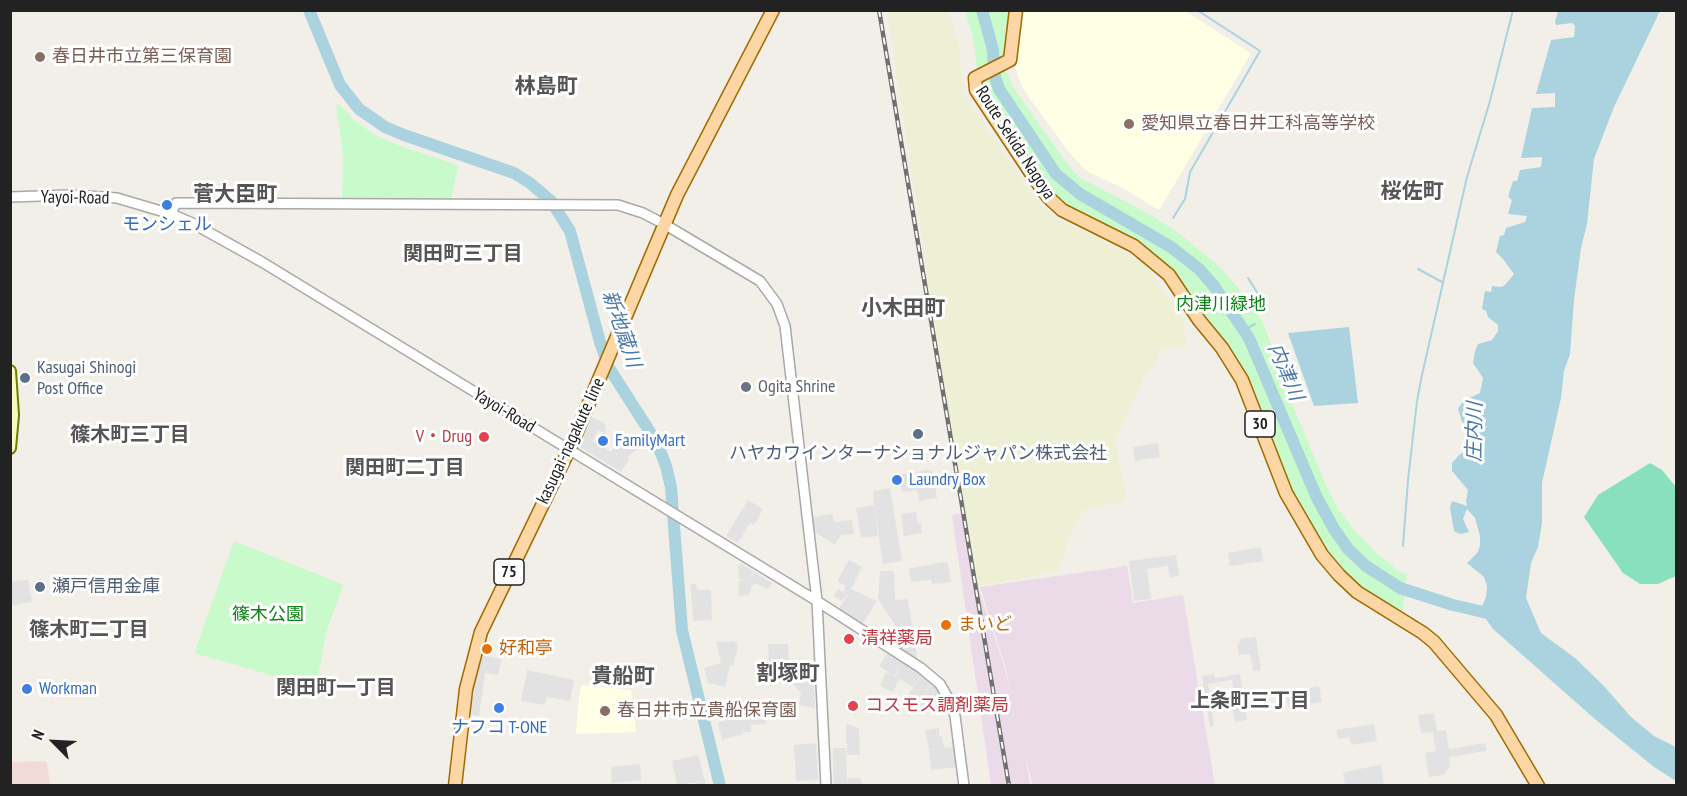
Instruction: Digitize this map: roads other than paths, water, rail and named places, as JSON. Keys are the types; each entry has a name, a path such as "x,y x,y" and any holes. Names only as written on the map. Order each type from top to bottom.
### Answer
{"main road":[{"name":"kasugai-nagakute line","path":"455,786 466,689 481,632 569,450 664,224 696,155 773,10"},
{"name":"Route Sekida Nagoya","path":"1016,10 1010,60 975,78 976,90 1048,197 1062,210 1134,246 1155,262 1174,282 1199,320 1222,348 1242,380 1286,493 1326,560 1358,592 1434,642 1496,715 1538,786"},
{"path":"10,371 12,415 10,448"}],"street":[{"name":"Yayoi-Road","path":"10,197 70,195 128,201 171,214 218,236 817,601 921,668 940,684 951,703 964,786"},
{"path":"171,214 176,203 618,205 643,213 664,224 760,281 769,292 785,326 817,601 826,786"}],"water":[{"name":"庄内川","path":"1558,11 1660,11 1614,107 1594,159 1587,224 1581,248 1574,300 1570,354 1564,371 1561,398 1542,483 1542,523 1538,547 1531,563 1526,598 1541,633 1575,658 1631,717 1654,736 1676,747 1676,781 1654,767 1596,720 1493,629 1480,611 1486,597 1487,586 1484,577 1467,563 1478,552 1480,545 1475,518 1467,509 1463,519 1469,532 1460,534 1454,531 1450,508 1452,501 1467,506 1468,490 1452,471 1452,463 1460,454 1473,449 1469,427 1462,422 1458,409 1463,401 1480,393 1483,378 1473,363 1475,351 1478,344 1492,340 1498,331 1498,325 1482,309 1485,291 1491,292 1492,286 1505,285 1514,274 1496,252 1500,236 1504,235 1506,228 1525,222 1527,216 1508,214 1512,200 1508,197 1513,181 1517,181 1520,170 1541,167 1542,157 1521,158 1532,108 1555,107 1555,93 1536,94 1551,40 1574,37 1575,26 1572,23 1556,25"},
{"path":"1349,327 1358,403 1314,406 1288,333"}],"waterway":[{"name":"新地蔵川","path":"309,10 340,85 359,109 385,127 404,135 514,173 551,201 570,231 609,368 657,443 666,466 671,487 682,630 720,786"},
{"name":"内津川","path":"982,10 993,50 994,74 999,89 1056,174 1080,194 1171,247 1199,269 1214,286 1249,338 1317,498 1348,549 1366,566 1400,588 1453,605 1496,615"},
{"path":"1173,218 1185,199 1190,172 1260,51 1197,10"},
{"path":"1403,546 1408,480 1422,375 1467,177 1490,101 1513,10"},
{"path":"1418,269 1442,282"},
{"path":"1248,278 1267,308"},
{"path":"1244,330 1255,324"}],"railway":[{"path":"879,10 1009,786"}],"place":[{"name":"春日井市立第三保育園","path":"40,57"},
{"name":"愛知県立春日井工科高等学校","path":"1129,124"},
{"name":"モンシェル","path":"167,205"},
{"name":"Kasugai Shinogi Post Office","path":"25,378"},
{"name":"Ogita Shrine","path":"746,387"},
{"name":"ハヤカワインターナショナルジャパン株式会社","path":"918,434"},
{"name":"V・Drug","path":"484,437"},
{"name":"FamilyMart","path":"603,441"},
{"name":"Laundry Box","path":"897,480"},
{"name":"瀬戸信用金庫","path":"40,587"},
{"name":"まいど","path":"946,625"},
{"name":"清祥薬局","path":"849,639"},
{"name":"好和亭","path":"487,649"},
{"name":"Workman","path":"27,689"},
{"name":"コスモス調剤薬局","path":"853,706"},
{"name":"ナフコ T-ONE","path":"499,708"},
{"name":"春日井市立貴船保育園","path":"605,711"}],"district":[{"name":"林島町","path":"546,87"},
{"name":"桜佐町","path":"1412,192"},
{"name":"菅大臣町","path":"235,195"},
{"name":"関田町三丁目","path":"463,254"},
{"name":"小木田町","path":"903,309"},
{"name":"篠木町三丁目","path":"130,435"},
{"name":"関田町二丁目","path":"405,468"},
{"name":"篠木町二丁目","path":"89,630"},
{"name":"割塚町","path":"788,674"},
{"name":"貴船町","path":"623,677"},
{"name":"関田町一丁目","path":"336,688"},
{"name":"上条町三丁目","path":"1250,701"}],"park label":[{"name":"内津川緑地","path":"1221,305"},
{"name":"篠木公園","path":"268,615"}]}
